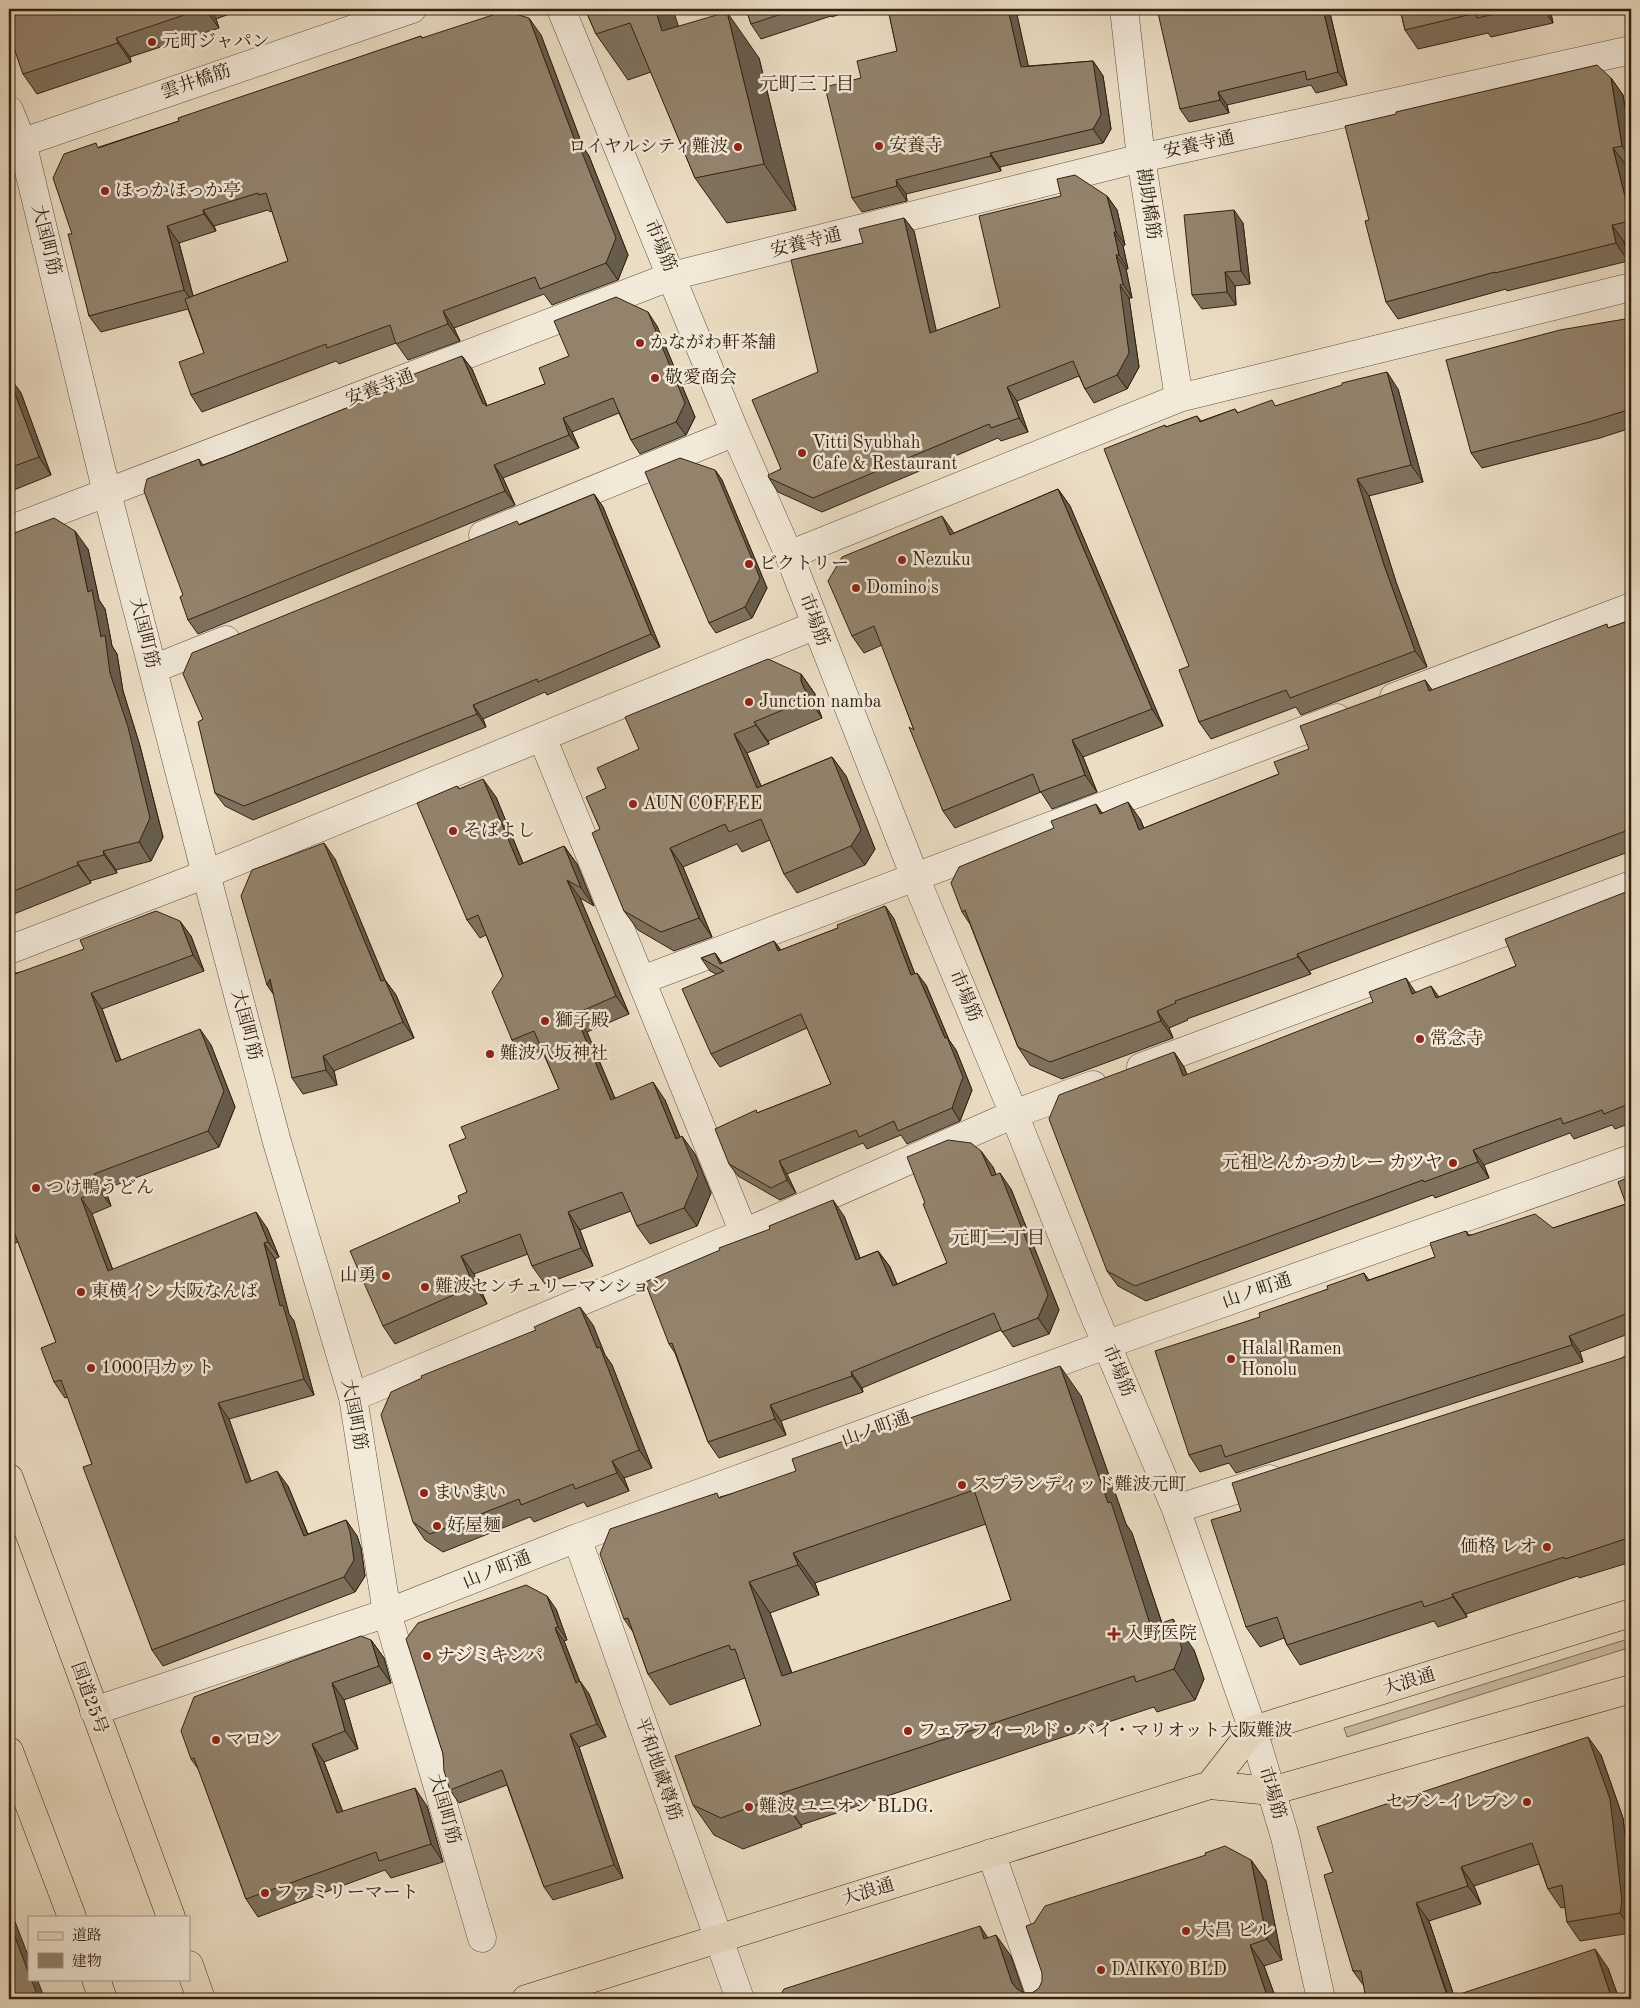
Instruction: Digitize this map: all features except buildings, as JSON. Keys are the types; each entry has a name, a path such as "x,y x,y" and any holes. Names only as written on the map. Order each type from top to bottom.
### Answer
{"main road":[{"name":"国道25号","path":"9,1478 171,1916"},
{"name":"大浪通","path":"1253,1730 1631,1613"},
{"name":"大浪通","path":"526,1999 1210,1785 1271,1791 1631,1689"},
{"path":"1210,1785 1253,1730"},
{"path":"9,1751 72,1916"},
{"path":"190,1968 201,1999"},
{"path":"96,1980 103,1999"}],"street":[{"name":"雲井橋筋","path":"15,144 412,9"},
{"name":"市場筋","path":"561,9 735,432 789,555 915,877 1176,1509 1253,1730 1285,1837 1321,1999"},
{"name":"勘助橋筋","path":"1124,9 1141,158 1179,398"},
{"name":"安養寺通","path":"9,530 672,276 1141,158 1631,50"},
{"name":"大国町筋","path":"9,110 15,144 277,1142 353,1397 387,1613 482,1938"},
{"path":"789,555 1179,398 1631,287"},
{"path":"458,545 735,432"},
{"path":"642,980 1631,607"},
{"path":"9,950 206,874 816,625"},
{"path":"153,669 245,632"},
{"path":"542,737 744,1232"},
{"path":"353,1397 744,1232 1014,1114 1631,885"},
{"name":"山ノ町通","path":"94,1711 387,1613 577,1538 1107,1345 1631,1159"},
{"path":"1176,1509 1290,1472"},
{"name":"平和地蔵尊筋","path":"577,1538 740,1999"},
{"path":"991,1853 1042,1999"}],"shaded area":[{"path":"1631,1638 1631,1647 1347,1737 1344,1728"}],"place":[{"name":"元町ジャパン","path":"152,42"},
{"name":"安養寺","path":"879,146"},
{"name":"ロイヤルシティ難波","path":"738,147"},
{"name":"ほっかほっか亭","path":"105,191"},
{"name":"かながわ軒茶舗","path":"640,343"},
{"name":"敬愛商会","path":"655,378"},
{"name":"Vitti Syubhah Cafe & Restaurant","path":"802,453"},
{"name":"Nezuku","path":"902,560"},
{"name":"ビクトリー","path":"749,564"},
{"name":"Domino's","path":"856,588"},
{"name":"Junction namba","path":"749,702"},
{"name":"AUN COFFEE","path":"633,804"},
{"name":"そばよし","path":"453,831"},
{"name":"獅子殿","path":"545,1021"},
{"name":"常念寺","path":"1420,1039"},
{"name":"難波八坂神社","path":"490,1054"},
{"name":"元祖とんかつカレー カツヤ","path":"1453,1163"},
{"name":"つけ鴨うどん","path":"36,1188"},
{"name":"山勇","path":"386,1276"},
{"name":"難波センチュリーマンション","path":"425,1287"},
{"name":"東横イン 大阪なんば","path":"81,1292"},
{"name":"Halal Ramen Honolu","path":"1231,1359"},
{"name":"1000円カット","path":"91,1368"},
{"name":"スプランディッド難波元町","path":"962,1485"},
{"name":"まいまい","path":"424,1493"},
{"name":"好屋麺","path":"437,1526"},
{"name":"価格 レオ","path":"1547,1547"},
{"name":"入野医院","path":"1114,1634"},
{"name":"ナジミキンパ","path":"427,1656"},
{"name":"フェアフィールド・バイ・マリオット大阪難波","path":"908,1731"},
{"name":"マロン","path":"216,1740"},
{"name":"セブン-イレブン","path":"1527,1802"},
{"name":"難波 ユニオン BLDG.","path":"749,1807"},
{"name":"ファミリーマート","path":"265,1893"},
{"name":"大昌 ビル","path":"1186,1931"},
{"name":"DAIKYO BLD","path":"1101,1970"}],"district":[{"name":"元町三丁目","path":"807,85"},
{"name":"元町二丁目","path":"998,1239"}]}
